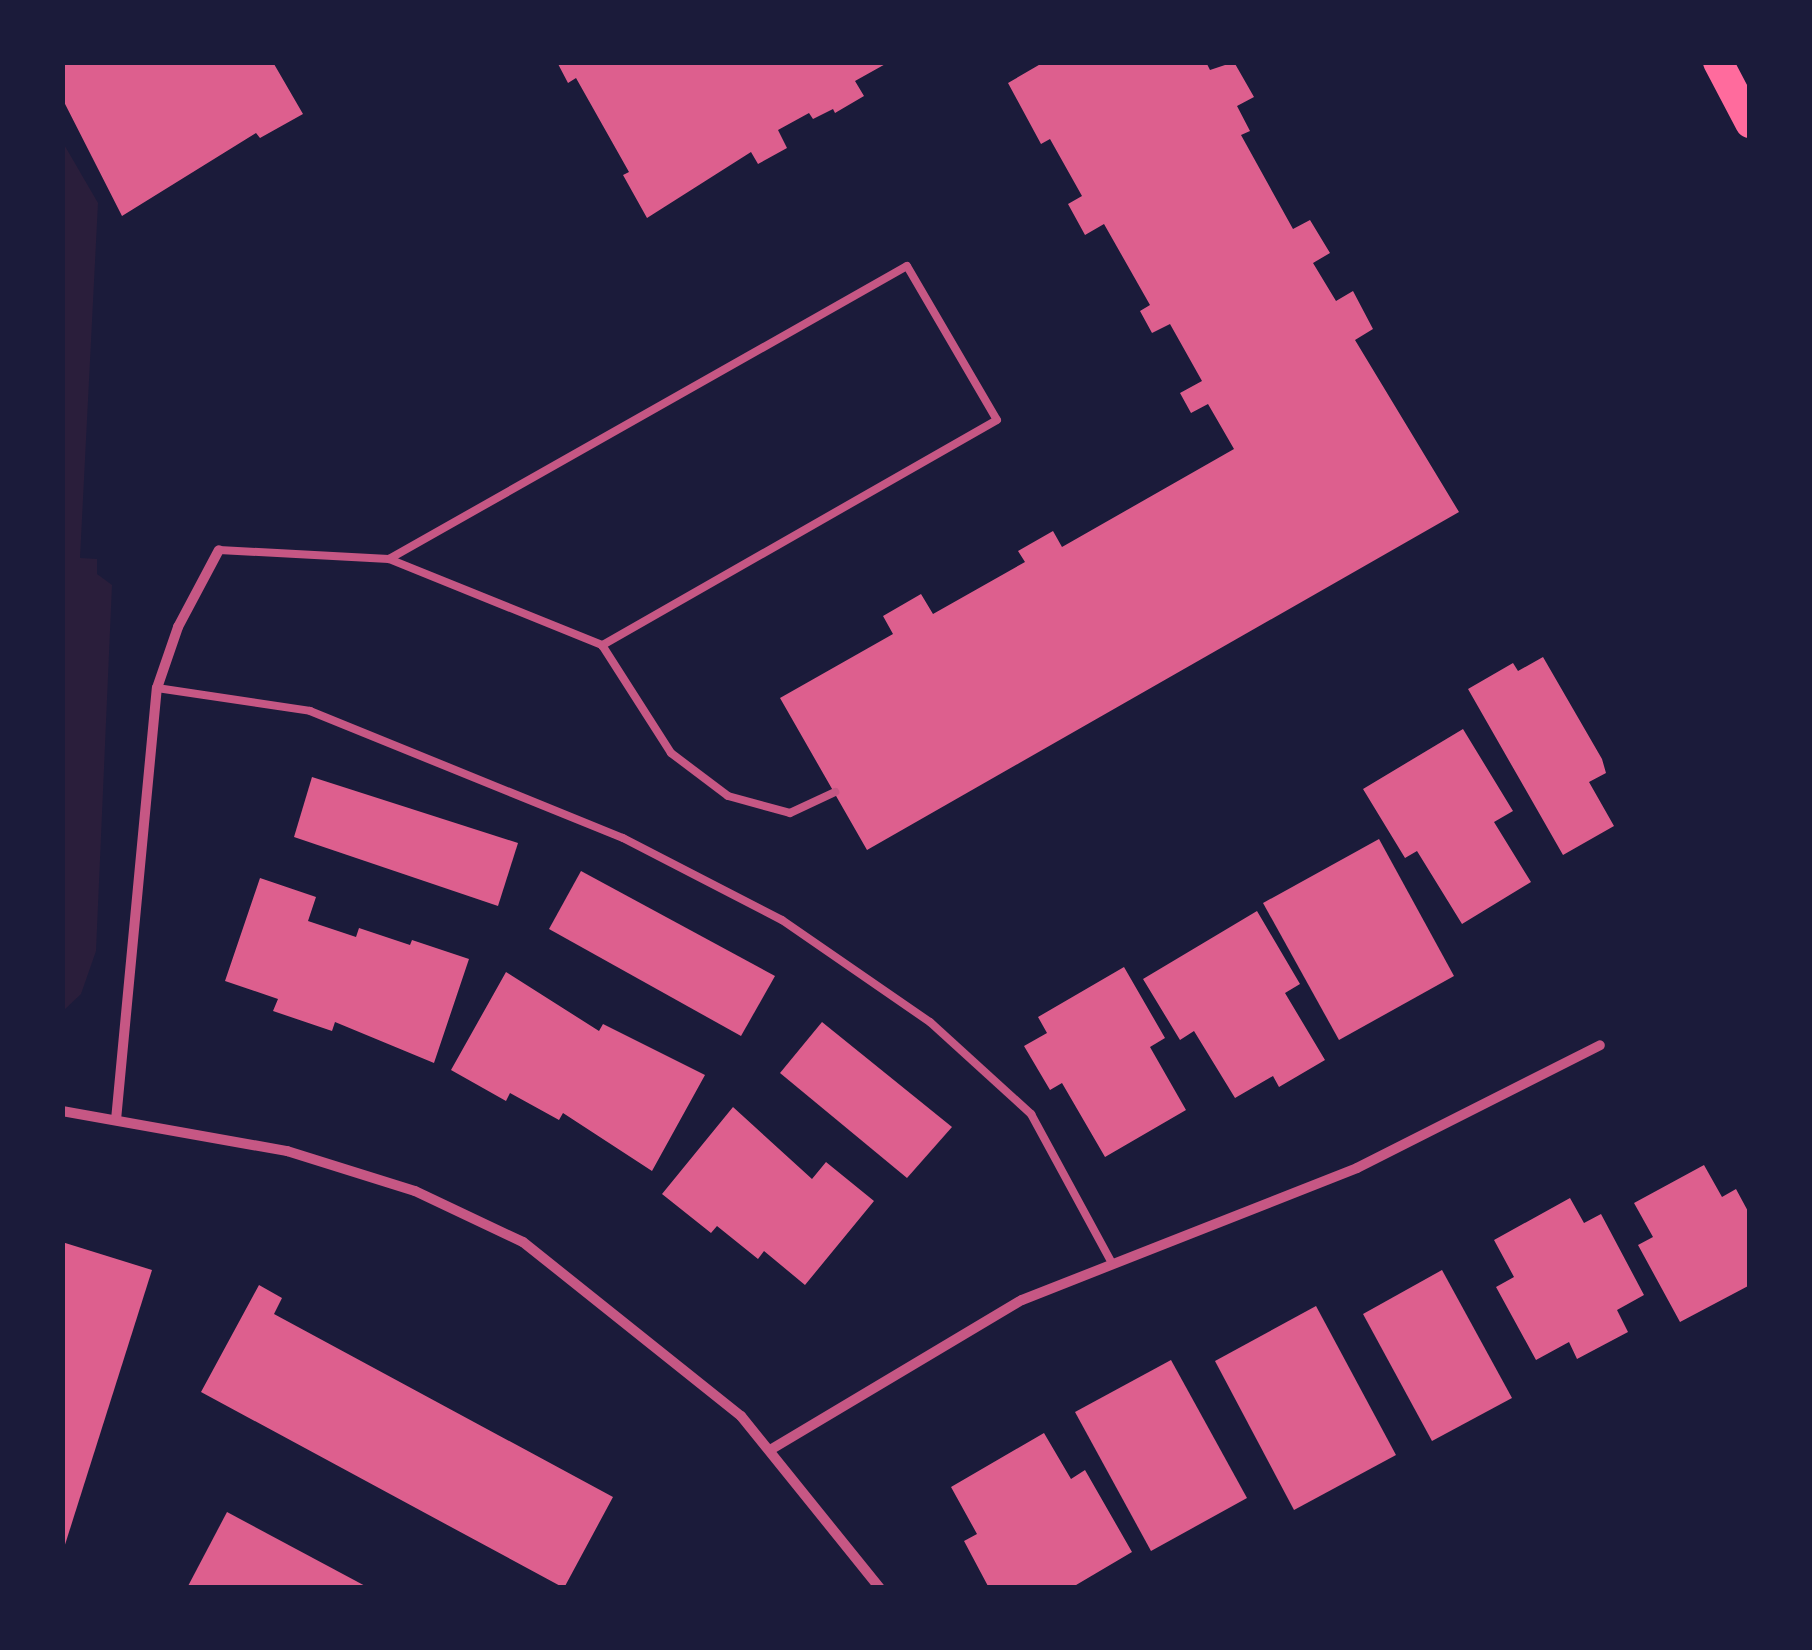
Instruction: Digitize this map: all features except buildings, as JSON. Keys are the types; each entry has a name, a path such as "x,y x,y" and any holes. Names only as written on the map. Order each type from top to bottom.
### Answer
{"highway":[{"path":"1718,62 1750,123"}],"street":[{"path":"116,1120 157,688 178,627 219,550"},
{"path":"770,1450 932,1348 1022,1300 1358,1168 1600,1045"},
{"path":"62,1112 288,1150 415,1191 523,1242 638,1328 741,1416 880,1588"}],"lane":[{"path":"389,558 907,266 997,420 602,645"},
{"path":"219,550 389,558 602,645 671,753 728,796 790,813 835,792"},
{"path":"157,688 310,711 346,724 623,838 782,920 930,1022 1031,1114 1112,1262"}],"shaded area":[{"path":"62,141 98,203 80,558 97,559 97,574 112,585 96,951 81,994 63,1011"}]}
